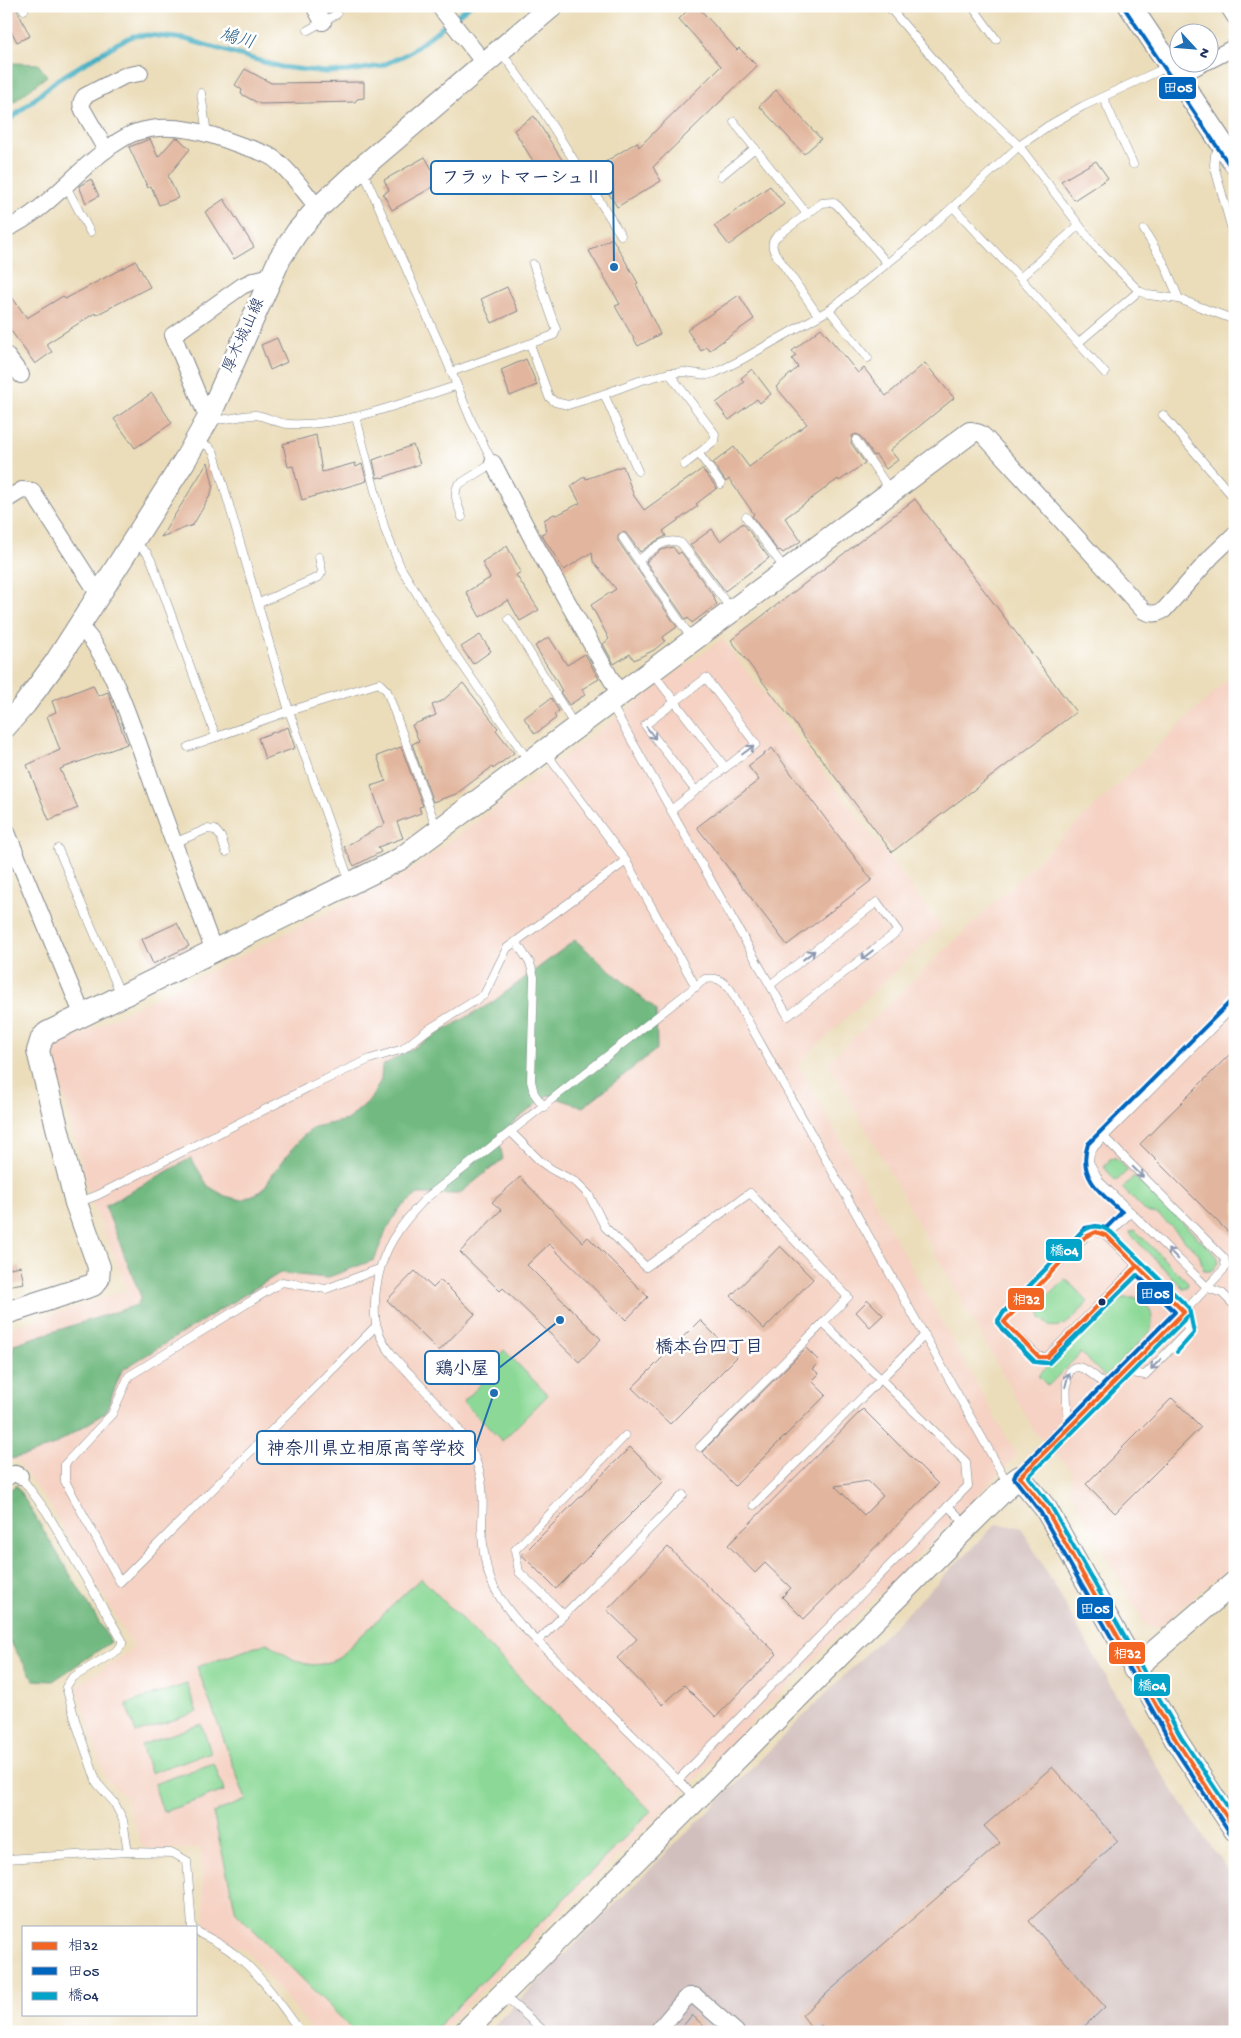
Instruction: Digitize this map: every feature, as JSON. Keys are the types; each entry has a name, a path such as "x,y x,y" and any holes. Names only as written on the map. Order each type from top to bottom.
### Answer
{"street":[{"path":"314,6 323,22"},
{"path":"438,6 458,29 493,57"},
{"name":"厚木城山線","path":"6,726 36,690 79,627 197,440 271,276 290,241 318,208 359,170 552,6"},
{"path":"1130,6 1168,64"},
{"path":"1228,6 1235,17"},
{"path":"1218,56 1235,47"},
{"path":"1173,72 1235,163"},
{"path":"106,150 83,110 82,100 124,76 140,73"},
{"path":"6,229 27,217 66,186 106,150 135,132 152,129 180,129 207,134 276,159 318,208"},
{"path":"208,419 173,335 242,286 271,276"},
{"path":"6,355 21,374"},
{"path":"6,1313 92,1285 98,1279 99,1267 76,1203 38,1051 42,1038 122,996 400,859 970,433 975,431 986,437 1144,611 1149,614 1158,614 1164,610 1212,556 1235,534"},
{"path":"493,463 615,699"},
{"path":"6,500 22,490 32,491 98,596"},
{"path":"79,627 88,633 95,644 120,697 214,951"},
{"path":"6,830 83,1016"},
{"path":"465,2032 696,1798 1014,1481 1046,1509 1180,1748 1235,1830"},
{"path":"1134,1668 1235,1582"},
{"path":"657,2032 684,2000 689,1996 695,1996 736,2032"}],"lane":[{"path":"888,6 961,91 1019,146 1095,246 1139,291 1148,295 1179,299 1235,320"},
{"path":"972,6 996,39"},
{"path":"308,30 337,14"},
{"path":"493,57 540,105 621,235"},
{"path":"530,344 551,400 568,405 669,373 684,372 700,375 715,373 829,310 888,263 953,207 1019,146 1048,126 1103,97 1173,72"},
{"path":"201,93 207,134"},
{"path":"1103,97 1133,164"},
{"path":"734,122 807,214"},
{"path":"1222,145 1215,155 1214,166 1235,241"},
{"path":"721,176 755,148"},
{"path":"359,170 367,180 456,386 493,463 458,485 455,497 462,517"},
{"path":"66,186 90,232"},
{"path":"818,315 772,247 772,242 776,237 822,203 833,202 888,263"},
{"path":"953,207 1105,373"},
{"path":"1020,278 1079,225"},
{"path":"1144,230 1164,263 1179,299"},
{"path":"451,372 551,337 556,329 533,264"},
{"path":"1078,343 1139,291"},
{"path":"829,310 868,358"},
{"path":"669,373 715,434 714,442 684,465"},
{"path":"208,419 227,420 258,415 280,424 313,424 356,417 456,386"},
{"path":"604,394 638,471"},
{"path":"1163,415 1235,499"},
{"path":"356,417 385,530 401,568 448,644 537,757 626,861 696,986"},
{"path":"197,440 209,446 214,452 289,711 350,884"},
{"path":"856,440 891,492"},
{"path":"699,454 721,484"},
{"path":"746,517 786,571"},
{"path":"623,538 693,641"},
{"path":"639,560 665,542 670,540 681,543 732,611"},
{"path":"134,542 147,553 152,562 216,736"},
{"path":"259,603 319,577 322,572 319,557"},
{"path":"509,619 576,728"},
{"path":"652,672 725,768"},
{"path":"671,810 756,744 706,678 645,725 695,790"},
{"path":"188,747 289,711 379,684 384,687 438,831"},
{"path":"615,699 671,810 770,985 788,1016 898,931 877,902 770,985"},
{"path":"174,843 207,829 215,830 221,837 226,852"},
{"path":"58,849 122,996"},
{"path":"76,1203 98,1195 370,1059 403,1049 426,1031 484,995 507,948 626,861"},
{"path":"516,942 530,963 534,977 531,1081 534,1093 544,1106"},
{"path":"696,1798 501,1602 492,1584 485,1560 481,1485 478,1468 468,1445 455,1424 395,1359 385,1345 376,1326 375,1300 379,1269 388,1247 405,1220 426,1198 696,986 706,979 714,977 720,979 730,989 925,1336 1014,1481 1125,1372 1208,1288 1226,1267 1224,1258 1104,1137"},
{"path":"1235,1005 1094,1147 1090,1153 1089,1162 1100,1182 1208,1288 1222,1294 1235,1306"},
{"path":"511,1132 540,1161 577,1183 589,1195 605,1227 646,1267 750,1193 848,1297 700,1447"},
{"path":"1107,1236 1131,1212"},
{"path":"1125,1372 1145,1375 1188,1331 1184,1312 1107,1236 1102,1233 1089,1233 1004,1322 1039,1358 1047,1357 1137,1266"},
{"path":"376,1326 120,1582 65,1481 64,1464 112,1414 129,1376 282,1282 326,1289 379,1269"},
{"path":"678,1780 968,1486 966,1462 823,1323"},
{"path":"754,1505 925,1336"},
{"path":"1068,1428 1065,1387 1070,1371 1077,1368 1086,1368 1108,1388"},
{"path":"564,1615 519,1572 515,1550 625,1436"},
{"path":"13,1477 46,1511 122,1640 118,1650 72,1678 66,1687 77,1726 97,1783 114,1802 123,1820 128,1852"},
{"path":"538,1641 683,1495"},
{"path":"948,1506 968,1526"},
{"path":"6,1859 128,1852 173,1853 187,1861 192,1926"},
{"path":"198,1932 223,1946 241,1960 265,1984 301,2032"},
{"path":"502,1994 545,2032"}],"shaded area":[{"path":"722,639 942,927 798,1064 1017,1456 687,1788 440,2032 314,2032 247,1951 205,1928 201,1848 150,1850 142,1846 125,1796 106,1779 76,1687 134,1648 50,1506 16,1460 6,1467 6,1329 125,1291 127,1288 91,1201 54,1056 58,1046 407,873"},
{"path":"1235,672 1235,1562 1158,1628 1146,1626 1070,1490 1072,1471 1036,1434 828,1062"},
{"path":"996,1524 1021,1527 1150,1755 1235,1880 1235,2032 487,2032"}],"green space":[{"path":"12,63 38,64 47,76 6,108 6,68"},
{"path":"575,940 656,1010 657,1049 583,1107 548,1095 498,1135 503,1159 459,1194 418,1194 399,1209 386,1231 374,1260 326,1278 280,1273 122,1370 105,1413 54,1445 32,1454 6,1460 6,1395 14,1344 137,1305 141,1297 105,1206 191,1158 208,1186 225,1196 241,1200 262,1191 301,1138 314,1127 347,1120 370,1100 381,1080 382,1066 493,1002"},
{"path":"1111,1158 1116,1158 1128,1170 1116,1181 1104,1167"},
{"path":"1134,1176 1217,1256 1219,1262 1211,1271 1204,1271 1199,1254 1160,1216 1146,1212 1122,1188"},
{"path":"1133,1230 1188,1283 1187,1287 1183,1288 1131,1235 1130,1232"},
{"path":"1066,1279 1088,1302 1071,1320 1055,1327 1049,1326 1041,1318 1042,1306 1048,1296"},
{"path":"1122,1298 1138,1298 1149,1308 1152,1317 1150,1332 1105,1377 1081,1353 1048,1386 1038,1376 1108,1306"},
{"path":"504,1350 548,1395 502,1441 463,1402 481,1384 476,1378"},
{"path":"16,1485 111,1642 53,1681 34,1680 6,1635 6,1493"},
{"path":"421,1578 651,1811 432,2032 355,2032 236,1912 213,1813 246,1800 197,1667 267,1643 292,1659 308,1664 317,1665 337,1659"},
{"path":"187,1684 197,1712 136,1733 126,1704"},
{"path":"201,1724 211,1752 150,1773 141,1745"},
{"path":"214,1763 224,1791 163,1812 154,1784"}],"building":[{"path":"6,6 15,6 30,36 17,42 6,21"},
{"path":"692,6 697,6 737,50 739,48 757,66 653,167 661,181 617,207 594,169 637,142 639,147 721,66 679,19"},
{"path":"245,69 271,83 364,82 364,98 357,99 355,102 260,104 241,94 242,90 235,85"},
{"path":"776,90 821,139 804,154 759,106"},
{"path":"534,116 566,166 544,179 514,130"},
{"path":"175,138 178,138 190,149 168,176 178,198 159,205 151,186 148,188 129,147 150,139 158,157"},
{"path":"425,157 440,183 392,210 383,194 389,190 384,180"},
{"path":"1096,161 1108,178 1074,200 1061,181"},
{"path":"91,179 99,196 86,203 79,186"},
{"path":"770,186 784,204 729,245 714,226"},
{"path":"224,199 254,247 234,259 205,212"},
{"path":"612,238 638,283 636,284 660,334 638,346 615,306 620,304 589,251"},
{"path":"136,261 150,287 96,315 95,313 46,344 52,352 35,364 6,324 6,289 27,318 63,296 65,299"},
{"path":"507,287 518,311 492,323 481,299"},
{"path":"739,295 754,319 710,350 706,347 701,351 687,330"},
{"path":"821,328 858,373 864,368 886,396 925,363 954,398 890,450 898,460 886,469 860,436 856,434 852,436 851,443 865,463 839,481 838,479 785,518 801,541 783,553 780,550 778,551 752,516 754,514 729,479 726,482 713,463 734,447 749,467 807,424 776,387 798,367 792,359 796,356 792,351"},
{"path":"277,338 287,362 270,370 261,345"},
{"path":"526,359 537,385 510,396 501,370"},
{"path":"752,369 771,394 760,403 757,399 729,420 716,403 744,382 741,378"},
{"path":"152,393 172,423 135,448 114,419"},
{"path":"316,435 322,472 355,463 356,467 362,464 367,481 302,500 293,466 288,467 283,444"},
{"path":"413,445 420,464 382,478 377,478 373,460"},
{"path":"208,462 213,485 211,494 193,525 161,537"},
{"path":"623,466 634,496 644,510 702,469 717,488 696,504 698,506 663,531 666,536 640,552 626,533 622,532 618,535 618,541 677,627 663,637 665,641 654,650 634,660 630,654 614,664 603,644 609,639 591,605 616,589 593,561 592,552 564,570 541,534 546,532 544,520 580,503 571,486 585,476 586,479"},
{"path":"915,499 1076,712 892,852 731,640"},
{"path":"743,523 769,558 725,591 690,545 712,529 720,541"},
{"path":"507,546 521,572 516,575 539,610 520,621 508,600 480,617 466,592 490,578 482,562"},
{"path":"673,547 678,554 681,552 715,598 717,604 692,623 688,618 686,620 646,562 661,550"},
{"path":"480,635 491,651 473,664 461,647"},
{"path":"549,637 567,665 585,654 599,679 582,689 585,695 569,705 535,646"},
{"path":"463,683 498,728 496,730 514,753 456,794 433,802 412,744 419,741 412,725 436,715 432,705 442,701"},
{"path":"93,685 98,696 108,692 127,744 60,769 78,808 49,820 27,765 60,750 47,716 56,712 52,701"},
{"path":"551,698 559,711 554,714 556,718 535,734 524,718"},
{"path":"288,727 295,748 265,759 258,738"},
{"path":"401,747 423,806 419,807 421,813 397,822 403,838 378,847 381,852 354,866 344,847 385,824 371,786 386,781 377,756"},
{"path":"772,748 872,880 787,945 697,827 759,780 748,766"},
{"path":"177,923 189,946 153,964 142,939"},
{"path":"1235,1049 1235,1239 1140,1144"},
{"path":"520,1177 583,1242 588,1237 648,1297 626,1320 549,1244 527,1265 601,1339 579,1362 503,1288 500,1291 460,1252 501,1210 492,1202"},
{"path":"780,1246 813,1279 764,1329 731,1296"},
{"path":"20,1266 24,1283 6,1286 6,1269"},
{"path":"415,1271 433,1288 441,1280 475,1314 439,1351 387,1300"},
{"path":"868,1300 883,1315 870,1327 856,1312"},
{"path":"700,1320 737,1357 670,1424 632,1388"},
{"path":"806,1348 820,1362 813,1369 819,1374 812,1381 826,1395 735,1486 702,1452"},
{"path":"1172,1398 1201,1427 1115,1513 1086,1484"},
{"path":"863,1409 938,1484 804,1619 782,1597 791,1588 765,1563 755,1573 728,1545","holes":["868,1481 883,1496 864,1515 835,1486"]},
{"path":"630,1447 664,1481 556,1589 522,1555"},
{"path":"668,1547 777,1654 716,1717 684,1685 663,1705 617,1658 637,1639 607,1610"},
{"path":"1052,1767 1118,1841 1029,1921 1105,2007 1078,2032 828,2032 821,2025 814,2031 802,2015 1000,1843 984,1826"},
{"path":"692,2015 710,2032 678,2032"}],"waterway":[{"name":"鳩川","path":"6,123 57,80 133,36 149,35 185,39 281,67 325,72 349,71 381,66 409,53 469,6"}],"transit line":[{"name":"田05","path":"1125,9 1230,166"},
{"name":"田05","path":"1230,1833 1171,1743 1041,1513 1014,1478 1016,1473 1175,1312 1137,1275 1048,1363 1035,1362 1002,1329 998,1322 1003,1313 1085,1228 1096,1226 1106,1228 1122,1212 1099,1191 1088,1175 1085,1155 1088,1144 1231,1001"},
{"name":"橋04","path":"1137,1275 1049,1363 1035,1362 998,1324 998,1320 1003,1313 1081,1233 1088,1228 1096,1226 1111,1232 1189,1308 1194,1333 1177,1352"},
{"name":"相32","path":"1137,1266 1047,1357 1039,1357 1004,1322 1085,1237 1096,1232 1107,1236 1184,1312"},
{"name":"相32","path":"1020,1477 1184,1312"},
{"name":"橋04","path":"1188,1316 1028,1477 1051,1506 1181,1737 1235,1818"},
{"name":"相32","path":"1020,1477 1046,1509 1176,1740 1235,1830"}],"place":[{"name":"フラットマーシュⅡ","path":"614,267"},
{"name":"鶏小屋","path":"560,1320"},
{"name":"神奈川県立相原高等学校","path":"494,1393"}],"district":[{"name":"橋本台四丁目","path":"709,1348"}]}
